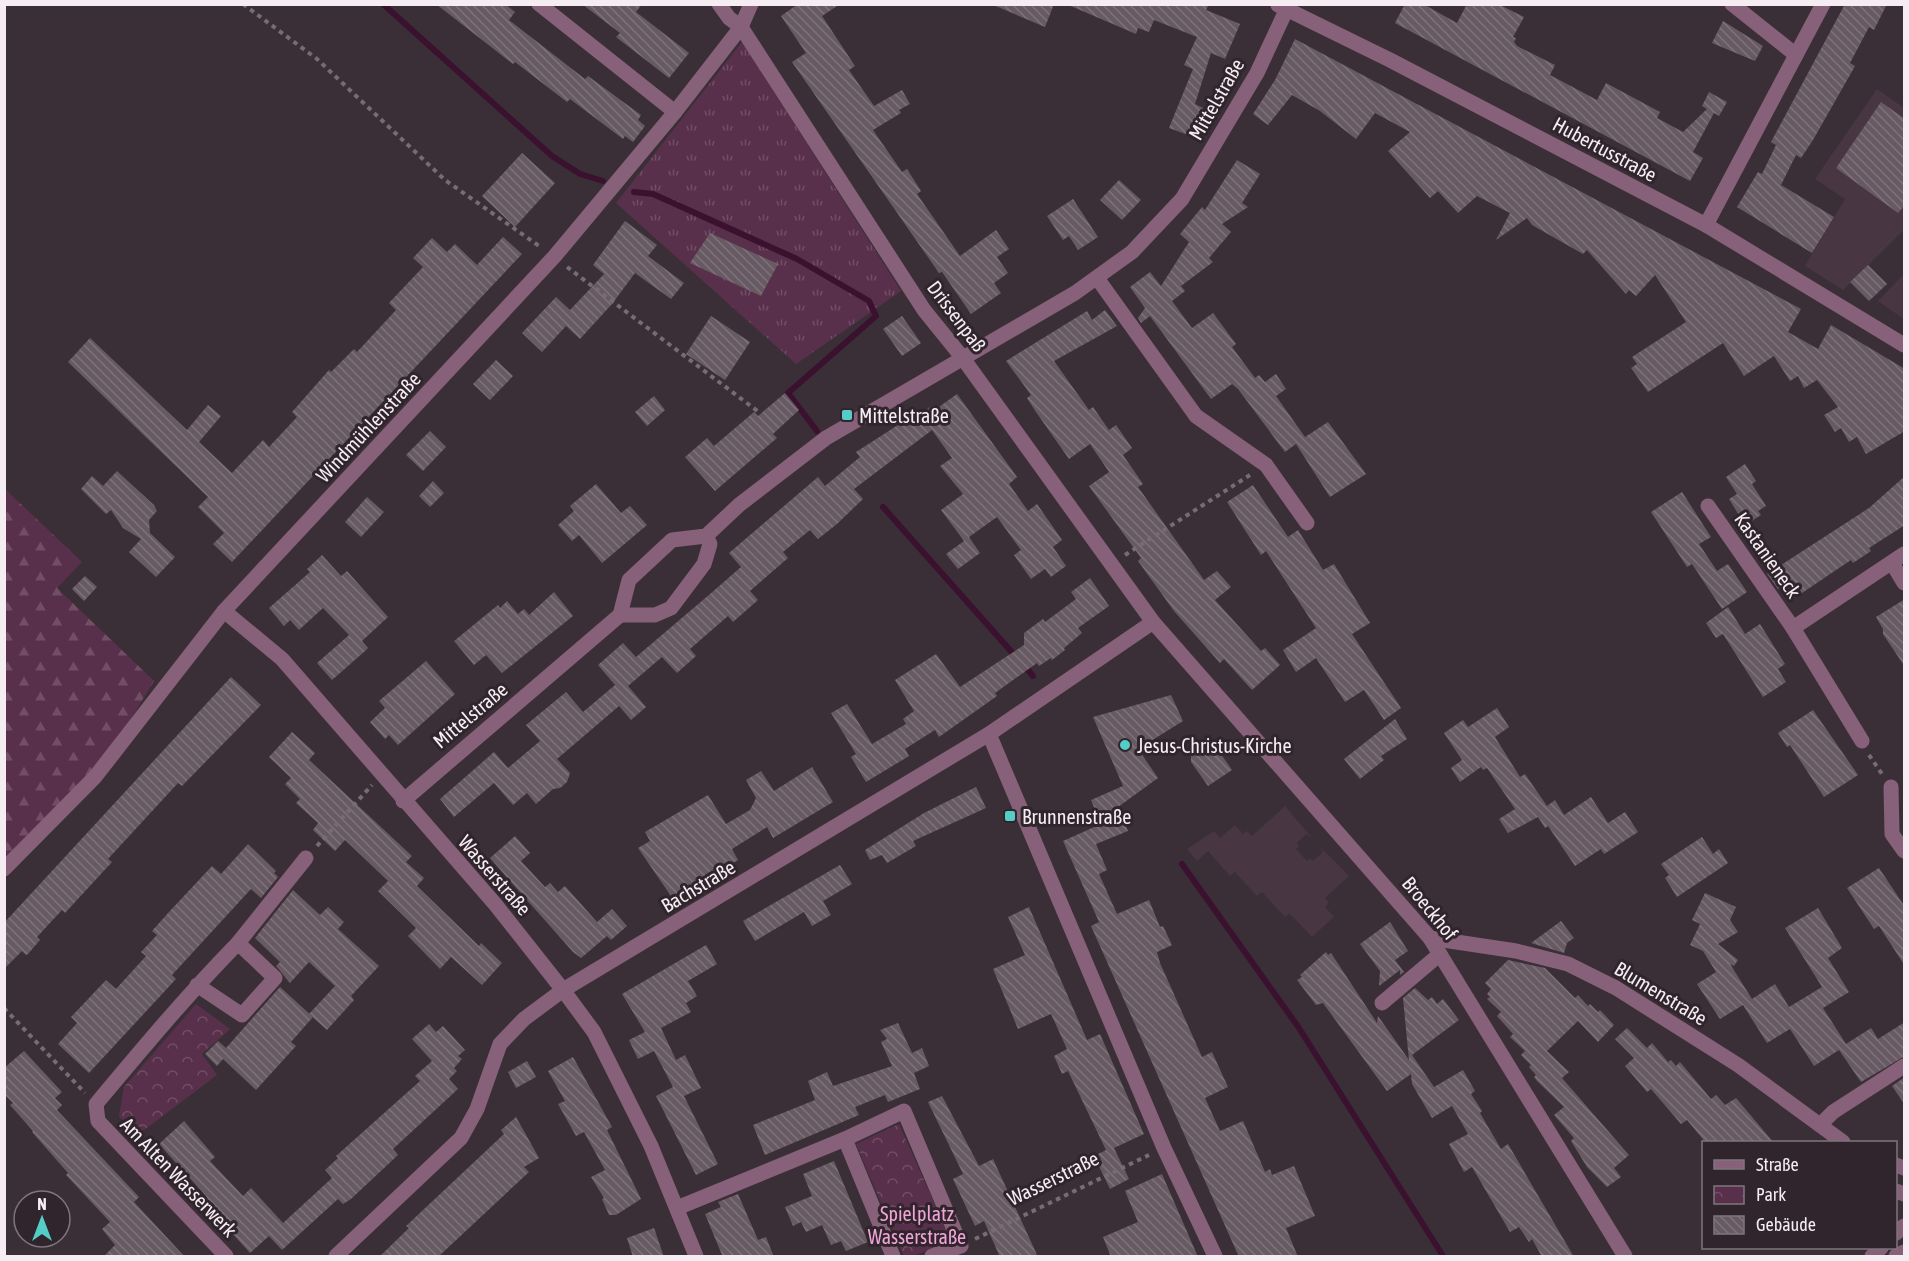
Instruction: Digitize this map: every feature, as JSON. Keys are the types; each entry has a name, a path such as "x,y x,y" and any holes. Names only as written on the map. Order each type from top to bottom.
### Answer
{"street":[{"name":"Drissenpaß","path":"719,4 729,18 741,27 924,310 962,357 1153,622"},
{"name":"Windmühlenstraße","path":"4,868 95,777 224,611 554,257 675,112 741,27 751,4"},
{"path":"1732,4 1796,55"},
{"path":"1706,225 1823,4"},
{"name":"Hubertusstraße","path":"1284,6 1706,225 1905,345"},
{"name":"Mittelstraße","path":"706,536 740,505 826,438 1097,278 1132,252 1182,199 1257,73 1284,6"},
{"path":"543,8 675,112"},
{"path":"1097,278 1196,416 1266,465 1307,523"},
{"name":"Kastanieneck","path":"1708,506 1793,628 1862,741"},
{"path":"706,536 710,544 704,564 671,608 655,615 620,615 629,580 672,540 706,536"},
{"name":"Kastanieneck","path":"1793,628 1898,558 1905,583"},
{"name":"Wasserstraße","path":"224,611 282,659 403,801 495,904 594,1032 651,1146 696,1257"},
{"name":"Mittelstraße","path":"403,801 620,615"},
{"name":"Bachstraße","path":"336,1257 462,1138 477,1109 500,1044 524,1019 563,990 989,734 1153,622"},
{"name":"Broeckhof","path":"1153,622 1430,938 1625,1257"},
{"path":"989,734 1164,1148 1215,1257"},
{"path":"1891,787 1892,834 1903,847"},
{"path":"96,1104 197,985 238,943 306,858"},
{"name":"Blumenstraße","path":"1430,938 1516,951 1568,964 1616,988 1727,1059 1841,1141"},
{"path":"197,985 242,1015 275,978 238,943"},
{"path":"1382,1002 1440,954"},
{"path":"1820,1125 1833,1112 1905,1066"},
{"name":"Am Alten Wasserwerk","path":"96,1104 98,1121 226,1257"},
{"path":"677,1208 845,1139 904,1111 960,1246 932,1257"},
{"path":"845,1139 893,1257"},
{"path":"1896,1257 1905,1252"}],"path":[{"path":"243,4 317,59 445,180 554,257 760,413"},
{"path":"1111,563 1266,465"},
{"path":"1862,741 1891,787"},
{"path":"306,858 381,775"},
{"path":"4,1008 96,1104"},
{"name":"Wasserstraße","path":"960,1246 1164,1148"}],"shaded area":[{"path":"1877,89 1904,108 1904,230 1843,290 1805,266 1845,199 1815,179"},
{"path":"1904,274 1904,319 1878,301"},
{"path":"1285,806 1312,838 1306,834 1297,843 1299,846 1296,849 1307,861 1310,858 1313,861 1323,852 1320,847 1349,876 1325,898 1329,903 1325,907 1334,917 1312,937 1289,913 1285,917 1262,892 1257,896 1235,872 1230,876 1208,851 1197,861 1187,849 1214,831 1220,838 1235,825 1243,834 1247,831 1252,836"}],"green space":[{"path":"742,42 901,291 796,364 616,203"},
{"path":"4,488 82,562 57,588 154,681 95,777 4,869"},
{"path":"196,1004 230,1029 202,1054 217,1075 136,1136 119,1116 124,1087"},
{"name":"Spielplatz Wasserstraße","path":"899,1124 951,1241 913,1256 904,1256 856,1144"}],"building":[{"path":"436,4 505,4 515,12 509,20 585,79 588,76 641,115 638,120 645,126 633,142 625,136 623,139 570,99 567,102 515,62 513,64"},
{"path":"582,4 642,4 636,12 689,53 669,78 616,37 620,33"},
{"path":"798,4 840,4 822,16 855,66 849,70 874,106 902,90 910,104 899,110 901,113 873,130 902,172 907,169 921,191 917,194 960,256 996,230 1009,249 997,257 1008,273 994,283 1001,293 971,314 942,272 939,273 792,62 806,53 781,16"},
{"path":"991,4 1054,4 1045,27"},
{"path":"1066,4 1209,4 1206,10 1240,24 1225,59 1211,53 1195,104 1203,108 1191,136 1169,128 1193,69 1184,65 1197,37 1154,20 1149,32 1138,28 1136,34"},
{"path":"1405,4 1423,4 1457,23 1467,4 1498,4 1524,17 1513,37 1516,38 1514,42 1517,46 1555,65 1550,75 1597,100 1606,83 1660,112 1657,118 1683,132 1707,109 1702,106 1709,92 1727,102 1719,116 1714,113 1693,152 1703,158 1690,181 1395,23"},
{"path":"1845,4 1887,4 1874,30 1869,27 1850,63 1855,66 1813,140 1801,158 1796,155 1781,185 1834,217 1812,253 1737,207 1758,172 1762,174 1776,145 1771,142"},
{"path":"1723,21 1763,46 1755,61 1712,43"},
{"path":"1295,39 1801,309 1788,332 1818,349 1831,325 1905,369 1905,431 1866,454 1857,437 1849,442 1841,428 1835,432 1824,415 1838,407 1817,380 1804,388 1798,376 1790,381 1774,356 1744,376 1723,343 1648,392 1631,368 1637,364 1632,357 1686,322 1655,275 1636,296 1629,290 1626,294 1587,250 1583,254 1532,225 1527,218 1496,240 1510,213 1477,196 1458,213 1438,191 1430,198 1388,151 1410,132 1375,113 1356,139 1320,111 1292,95 1268,125 1253,114 1275,80"},
{"path":"1881,102 1905,119 1905,205 1898,213 1836,168"},
{"path":"522,153 555,183 515,227 482,196"},
{"path":"1237,160 1260,174 1242,203 1248,207 1222,224 1231,232 1209,258 1213,262 1181,286 1185,291 1172,301 1192,328 1213,313 1236,344 1232,347 1255,378 1259,375 1265,382 1276,374 1286,389 1276,396 1305,437 1328,422 1366,474 1330,497 1296,444 1285,452 1238,389 1232,384 1211,399 1150,316 1141,323 1138,318 1145,308 1130,287 1150,272 1161,286 1189,242 1180,234 1202,207 1205,210"},
{"path":"1119,180 1141,200 1122,220 1100,200"},
{"path":"1073,199 1098,237 1078,250 1069,236 1063,240 1047,216"},
{"path":"625,221 657,245 648,256 684,283 671,299 635,273 612,304 580,339 566,326 542,352 522,333 556,297 570,310 604,274 593,265"},
{"path":"710,233 778,264 761,296 690,263"},
{"path":"503,237 522,254 232,562 213,544 224,533 198,507 208,497 68,362 90,338 187,430 208,405 221,416 199,442 232,473 263,440 269,447 297,417 292,412 329,370 331,372 354,349 357,352 396,310 389,303 423,267 413,258 432,238 447,252 455,244 477,265"},
{"path":"1868,265 1887,284 1869,301 1850,282"},
{"path":"1105,310 1117,326 1054,361 1089,410 1093,407 1109,430 1116,425 1132,448 1123,455 1143,484 1138,487 1204,580 1217,571 1231,587 1215,600 1261,651 1265,648 1280,665 1252,690 1224,659 1220,663 1174,611 1138,561 1141,558 1089,486 1109,472 1090,444 1069,459 1027,398 1031,395 1006,361 1087,311 1092,320"},
{"path":"711,316 750,342 725,380 686,354"},
{"path":"902,316 921,343 902,356 883,329"},
{"path":"496,360 513,376 490,400 473,384"},
{"path":"785,393 799,410 773,434 777,438 715,491 685,457 707,438 714,446 754,412 758,416"},
{"path":"957,394 1017,477 1009,484 1028,511 1037,504 1062,540 1053,547 1066,566 1051,577 1045,569 1031,579 1014,555 1021,550 997,517 969,537 980,553 958,569 946,554 964,541 941,510 963,494 940,466 952,458 932,430 854,489 863,499 837,524 818,539 810,530 783,552 788,558 750,591 758,600 733,622 728,616 690,649 696,656 677,673 662,657 628,686 646,707 631,720 619,706 557,759 570,773 567,782 560,788 553,789 536,804 527,793 513,805 494,783 454,817 440,799 494,752 508,768 540,741 526,725 566,692 583,712 615,685 598,665 623,643 636,657 710,594 741,567 729,553 818,477 825,486 860,457 856,452 912,416 914,418 933,405 936,409"},
{"path":"654,396 665,410 647,426 635,412"},
{"path":"430,431 446,447 423,471 406,455"},
{"path":"1745,464 1756,481 1752,484 1766,506 1758,511 1761,515 1745,525 1729,499 1737,494 1726,477"},
{"path":"117,471 154,505 157,511 149,520 150,533 175,557 156,577 129,552 141,539 123,528 111,510 106,514 81,489 92,476 103,486"},
{"path":"1905,476 1905,525 1869,548 1871,551 1853,563 1851,560 1799,595 1793,598 1784,585 1778,589 1767,574 1869,508"},
{"path":"433,481 444,493 430,507 419,496"},
{"path":"596,484 621,513 630,506 647,525 602,563 579,535 572,541 558,525 574,511 570,506"},
{"path":"1253,485 1288,537 1298,530 1323,570 1334,564 1370,623 1352,634 1401,708 1384,720 1364,690 1345,702 1316,658 1296,672 1283,650 1316,628 1266,551 1261,555 1227,502"},
{"path":"1682,492 1711,537 1699,544 1717,571 1728,564 1747,592 1722,609 1692,564 1687,567 1651,512"},
{"path":"367,497 384,512 361,537 345,522"},
{"path":"322,555 341,576 347,571 388,617 362,641 368,648 332,680 317,663 349,635 323,608 299,630 290,620 284,626 269,608 310,572 307,569"},
{"path":"85,576 97,587 84,601 72,589"},
{"path":"1090,578 1109,606 1078,628 1082,633 1064,648 1065,650 1052,660 1051,658 1039,666 1037,663 995,693 997,696 939,737 935,730 905,749 909,756 866,782 851,757 856,754 831,713 847,704 872,744 906,724 903,719 914,711 895,680 936,654 960,687 1024,645 1024,633 1043,619 1045,622 1076,599 1071,592"},
{"path":"554,592 573,616 502,673 486,655 474,665 454,641 498,605 500,608 507,601 518,614 524,609 529,615"},
{"path":"1905,599 1905,667 1883,634 1883,629 1876,617"},
{"path":"1728,607 1745,634 1760,624 1785,664 1778,669 1786,682 1763,697 1723,634 1716,638 1706,623"},
{"path":"426,661 455,694 398,745 389,735 385,739 370,722 385,708 379,701"},
{"path":"231,677 261,705 182,786 178,783 108,859 112,862 65,913 62,910 37,937 40,940 28,954 22,951 4,969 4,923"},
{"path":"1171,695 1183,721 1138,749 1158,778 1118,807 1128,831 1096,844 1107,870 1099,874 1117,914 1149,900 1160,927 1163,926 1172,945 1157,952 1160,963 1202,1057 1212,1052 1228,1087 1205,1098 1220,1131 1243,1121 1265,1172 1270,1169 1272,1175 1294,1166 1315,1216 1286,1228 1298,1257 1239,1257 1091,926 1099,922 1063,841 1101,824 1091,800 1123,786 1093,717"},
{"path":"1497,708 1509,727 1495,737 1520,777 1525,774 1547,806 1555,800 1564,815 1591,797 1608,823 1625,812 1638,832 1604,854 1601,849 1575,866 1548,826 1545,828 1538,817 1508,833 1499,819 1515,809 1487,768 1483,770 1481,767 1460,782 1451,768 1462,760 1444,733 1463,720 1468,727"},
{"path":"1813,710 1858,775 1824,797 1790,745 1787,747 1778,733"},
{"path":"1395,719 1407,739 1381,756 1384,760 1360,779 1344,759"},
{"path":"292,732 315,753 309,760 412,856 406,862 424,878 417,886 479,946 481,943 502,963 482,985 451,957 440,969 408,936 416,928 378,891 388,881 345,840 335,851 313,830 318,823 296,803 300,799 285,784 291,778 269,757"},
{"path":"1208,744 1214,744 1232,770 1208,786 1191,762 1191,756"},
{"path":"812,767 833,802 773,838 767,827 732,849 738,860 673,899 638,848 650,841 645,832 708,795 726,824 750,810 756,798 746,780 761,771 774,791"},
{"path":"976,787 986,808 913,841 916,846 887,863 882,855 870,860 865,850 924,813"},
{"path":"515,836 530,853 521,861 545,887 550,883 558,892 565,886 597,922 612,909 627,926 611,940 607,936 581,958 573,952 490,858"},
{"path":"1702,837 1713,854 1719,849 1728,863 1677,897 1665,878 1669,875 1661,864"},
{"path":"248,844 276,871 274,873 278,877 261,898 251,889 172,975 176,979 89,1073 58,1044 77,1023 71,1017 106,980 116,989 146,956 141,952 157,935 152,931 169,912 212,866 221,874"},
{"path":"840,865 852,884 823,901 831,915 812,926 804,912 755,941 743,921"},
{"path":"1879,868 1905,907 1905,966 1879,926 1874,929 1847,888"},
{"path":"293,890 320,915 328,907 344,922 338,929 379,966 351,996 354,1000 327,1030 309,1014 335,986 309,962 290,983 276,966 280,962 255,938"},
{"path":"1705,893 1736,907 1730,920 1738,932 1718,944 1738,960 1734,966 1730,964 1752,999 1775,984 1789,1007 1822,987 1785,928 1818,908 1842,948 1828,958 1849,992 1823,1008 1846,1044 1871,1028 1878,1039 1905,1022 1905,1056 1861,1082 1839,1050 1814,1066 1790,1029 1767,1043 1743,1005 1720,1019 1697,984 1716,972 1703,951 1690,945 1700,924 1692,920"},
{"path":"1029,907 1087,1040 1100,1034 1144,1134 1114,1148 1129,1179 1110,1189 1094,1156 1106,1150 1068,1071 1062,1074 1054,1056 1067,1049 1051,1014 1018,1029 993,969 1025,955 1008,917"},
{"path":"1561,921 1574,938 1567,943 1564,953 1531,943"},
{"path":"1390,922 1408,951 1395,960 1404,972 1400,975 1400,970 1379,986 1380,971 1360,944"},
{"path":"706,945 717,964 688,981 697,996 686,1003 691,1012 661,1028 676,1060 685,1055 701,1088 684,1096 718,1164 696,1175 656,1096 673,1087 654,1051 638,1059 629,1040 645,1032 622,994"},
{"path":"1326,952 1328,955 1331,953 1377,1023 1378,1016 1409,1060 1403,998 1415,988 1428,1000 1432,997 1437,1004 1443,999 1459,1020 1412,1055 1434,1087 1463,1070 1475,1091 1471,1094 1482,1111 1480,1113 1501,1149 1508,1144 1574,1257 1542,1257 1532,1239 1529,1242 1519,1227 1510,1232 1472,1167 1464,1172 1449,1144 1468,1134 1452,1106 1432,1118 1412,1084 1411,1074 1387,1091 1323,1003 1316,1005 1297,980"},
{"path":"1508,960 1545,968 1575,998 1578,995 1588,1006 1590,1004 1598,1012 1600,1010 1614,1025 1598,1042 1578,1021 1547,1051 1569,1072 1562,1078 1629,1155 1614,1168 1621,1177 1607,1187 1587,1167 1571,1141 1574,1138 1554,1115 1564,1107 1534,1077 1536,1075 1529,1067 1531,1065 1521,1055 1525,1051 1510,1037 1513,1034 1497,1016 1501,1012 1487,999 1490,997 1487,994 1491,989 1485,983"},
{"path":"280,987 313,1017 291,1042 296,1046 256,1090 223,1059 217,1066 205,1054 218,1041 226,1048"},
{"path":"898,1023 912,1053 922,1048 929,1066 914,1073 920,1089 888,1102 885,1095 855,1107 859,1115 765,1155 753,1125 815,1100 808,1081 827,1072 833,1086 892,1066 881,1042 887,1039 880,1030"},
{"path":"429,1024 436,1032 443,1026 465,1050 458,1056 462,1059 454,1068 457,1071 449,1079 458,1089 393,1149 398,1155 351,1199 343,1204 338,1199 282,1250 269,1236 250,1253 202,1200 206,1196 159,1144 184,1121 215,1157 210,1161 243,1196 251,1188 283,1223 332,1178 325,1170 338,1158 336,1156 420,1081 415,1076 432,1061 412,1039"},
{"path":"1627,1028 1647,1048 1652,1043 1668,1062 1671,1060 1676,1066 1680,1062 1711,1099 1716,1095 1725,1105 1736,1098 1772,1141 1704,1141 1687,1120 1681,1124 1651,1089 1647,1092 1625,1066 1634,1058 1615,1039"},
{"path":"24,1051 62,1092 55,1098 62,1105 57,1110 139,1197 134,1202 185,1257 103,1257 115,1245 102,1229 110,1222 66,1175 68,1173 10,1105 13,1103 4,1094 4,1068"},
{"path":"573,1057 612,1127 607,1130 641,1199 616,1215 609,1215 602,1199 604,1198 591,1177 605,1170 584,1132 576,1136 558,1104 565,1101 548,1071"},
{"path":"527,1061 536,1077 516,1088 508,1072"},
{"path":"1905,1077 1905,1105 1892,1086"},
{"path":"942,1096 979,1166 993,1159 1038,1257 1000,1257 984,1221 975,1226 953,1179 963,1174 928,1102"},
{"path":"516,1117 539,1158 524,1167 529,1172 438,1257 379,1257 409,1228 406,1226 504,1134 501,1130"},
{"path":"834,1161 868,1242 846,1251 841,1241 831,1245 822,1225 806,1232 801,1222 793,1226 785,1207 812,1196 803,1174"},
{"path":"1162,1174 1198,1257 1111,1257 1103,1237 1138,1222 1125,1191"},
{"path":"738,1194 758,1240 766,1237 774,1257 719,1257 722,1255 705,1214 721,1207 718,1202"},
{"path":"654,1228 664,1257 633,1257 627,1238"}],"waterway":[{"path":"383,4 552,156 580,174 603,181"},
{"path":"634,192 653,194 797,259 869,301 876,316 788,393 817,431"},
{"path":"883,507 1017,658"},
{"path":"1024,665 1033,676"},
{"path":"1182,864 1299,1028 1443,1256"}],"place":[{"name":"Mittelstraße","path":"847,415"},
{"name":"Jesus-Christus-Kirche","path":"1125,745"},
{"name":"Brunnenstraße","path":"1010,816"}]}
